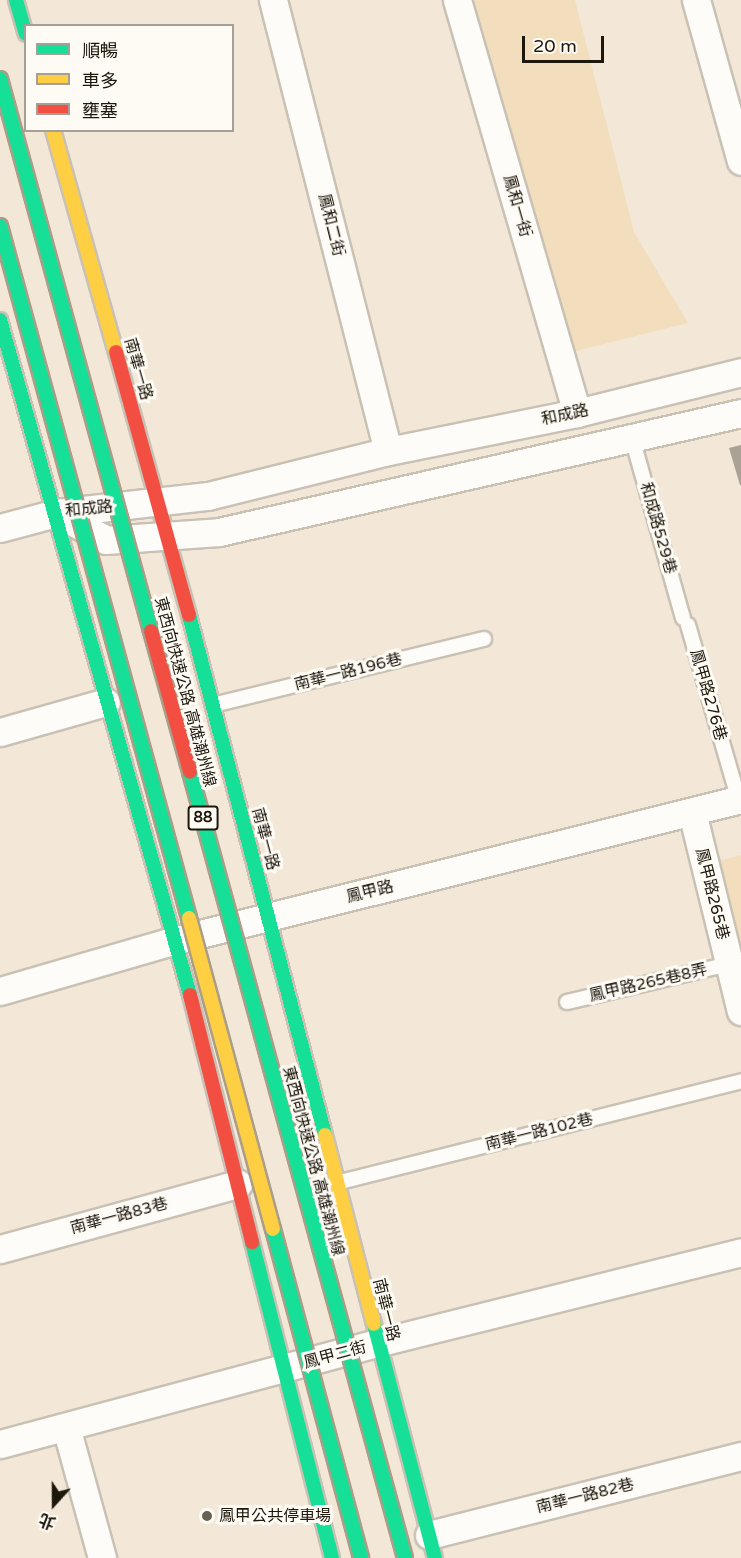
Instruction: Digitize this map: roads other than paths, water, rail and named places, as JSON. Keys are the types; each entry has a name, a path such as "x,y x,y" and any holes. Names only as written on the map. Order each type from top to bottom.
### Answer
{"main road":[{"path":"16,0 24,27"},
{"name":"東西向快速公路 高雄潮州線","path":"0,79 405,1558"},
{"name":"南華一路","path":"54,132 169,537 377,1343 432,1547"},
{"name":"88","path":"0,226 144,746 361,1558"},
{"path":"0,320 56,513 106,702 176,940 332,1558"}],"street":[{"name":"鳳和二街","path":"273,0 388,451"},
{"name":"鳳和一街","path":"457,0 577,413"},
{"path":"696,0 741,161"},
{"name":"和成路","path":"56,513 208,496 388,451 577,413 741,372"},
{"name":"和成路","path":"56,513 106,540 219,532 741,413"},
{"path":"0,528 56,513"},
{"path":"0,732 106,702"},
{"name":"鳳甲路","path":"0,991 176,940 740,799"},
{"name":"鳳甲路265巷","path":"692,812 741,1011"},
{"name":"南華一路83巷","path":"0,1249 238,1184"},
{"name":"鳳甲二街","path":"0,1444 377,1343 741,1252"},
{"path":"66,1426 102,1558"},
{"name":"南華一路82巷","path":"432,1547 741,1456"}],"lane":[{"name":"和成路529巷","path":"632,438 686,621"},
{"name":"鳳甲路276巷","path":"686,621 740,799"},
{"name":"南華一路196巷","path":"213,705 484,639"},
{"name":"鳳甲路265巷8弄","path":"567,1002 729,964"},
{"name":"南華一路102巷","path":"336,1184 741,1081"}],"place":[{"name":"鳳甲公共停車場","path":"207,1516"}]}
